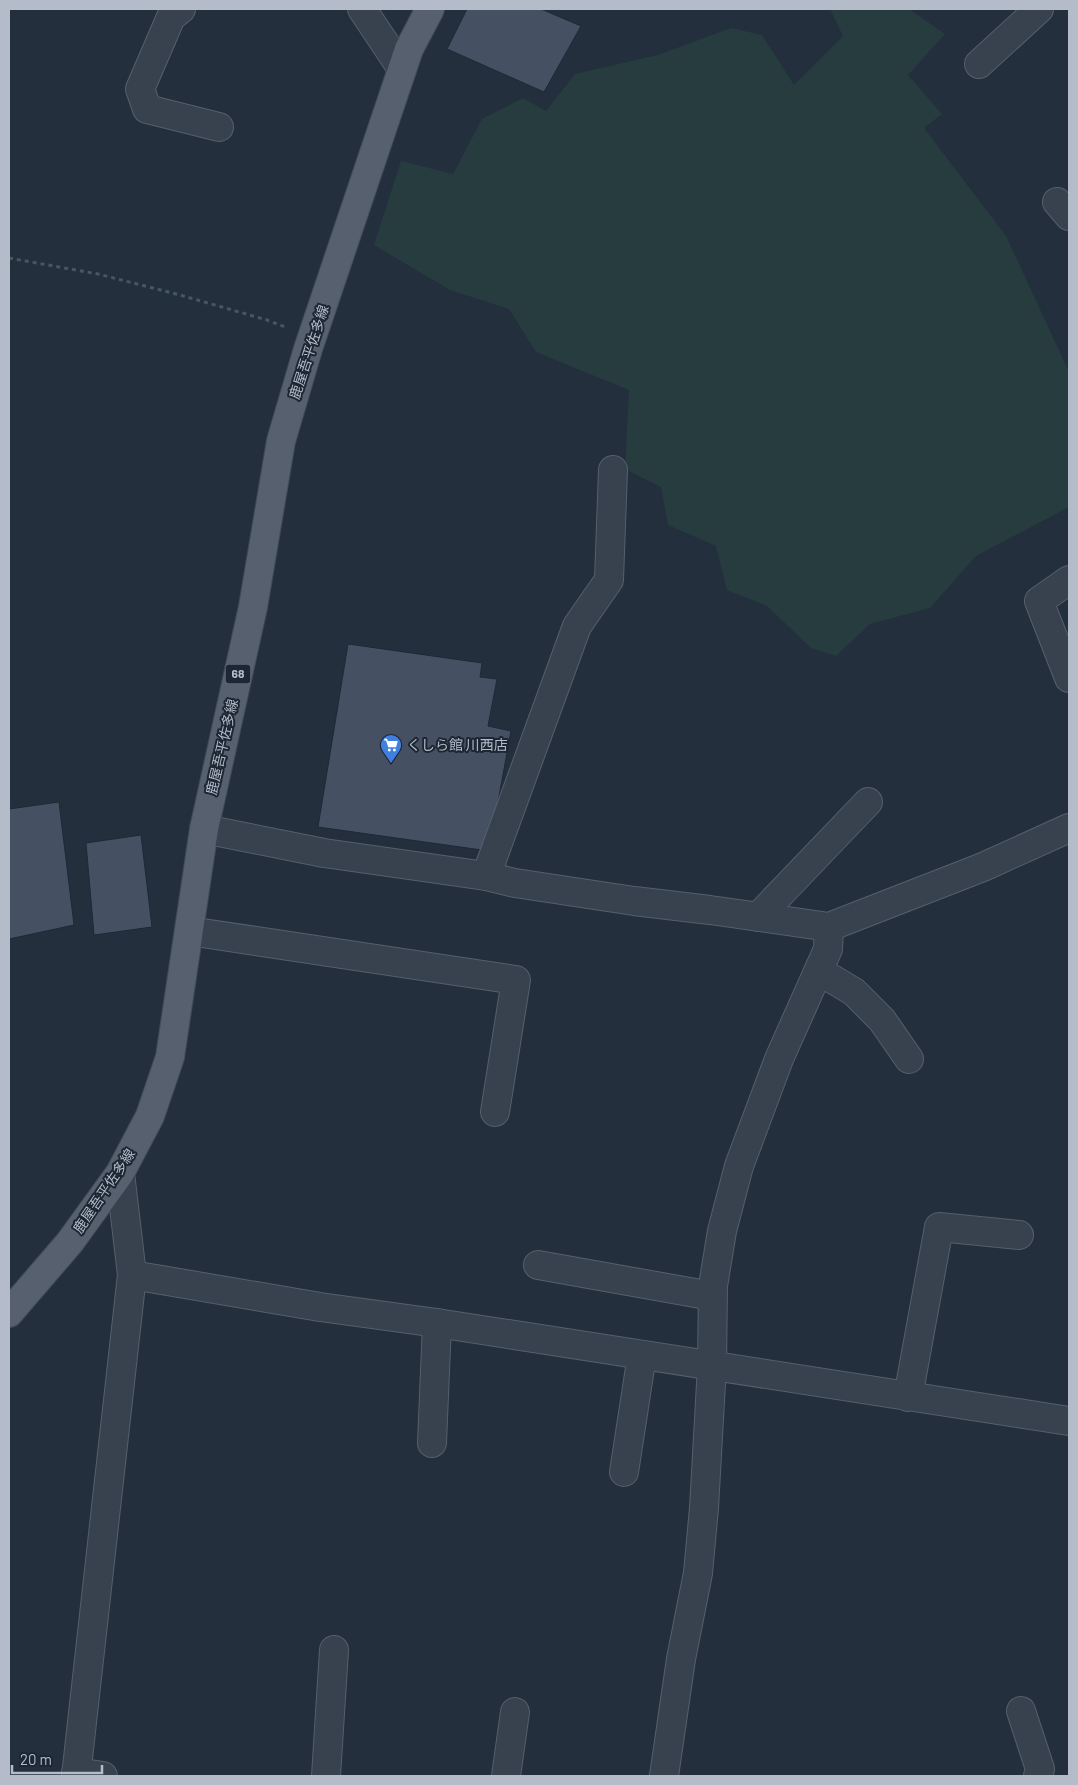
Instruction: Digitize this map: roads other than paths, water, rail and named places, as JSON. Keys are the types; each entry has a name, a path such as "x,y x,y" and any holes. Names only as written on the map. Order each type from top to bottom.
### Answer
{"main road":[{"name":"鹿屋吾平佐多線","path":"9,1313 70,1242 120,1172 150,1116 170,1056 204,829 253,607 281,441 308,349 402,69 409,49 430,9"}],"street":[{"path":"181,9 171,17 140,89 147,108 218,127"},
{"path":"362,9 402,69"},
{"path":"979,64 1039,9"},
{"path":"486,876 577,626 609,580 613,470"},
{"path":"1069,580 1039,601 1069,678"},
{"path":"758,917 868,802"},
{"path":"204,829 324,853 486,876 515,883 829,927 983,867 1069,828"},
{"path":"664,1776 681,1658 698,1573 704,1508 712,1365 712,1296 722,1231 739,1166 779,1059 828,949 829,927"},
{"path":"189,931 516,980 496,1112"},
{"path":"819,971 854,992 882,1020 908,1059"},
{"path":"103,1776 76,1774 132,1275 120,1172"},
{"path":"908,1397 939,1227 1019,1235"},
{"path":"538,1265 712,1296"},
{"path":"132,1275 320,1307 712,1365 725,1369 1069,1421"},
{"path":"432,1443 437,1324"},
{"path":"624,1472 642,1355"},
{"path":"326,1776 334,1650"},
{"path":"1021,1711 1040,1769 1038,1776"},
{"path":"506,1776 514,1712"}],"place":[{"name":"くしら館 川西店","path":"391,764"}]}
